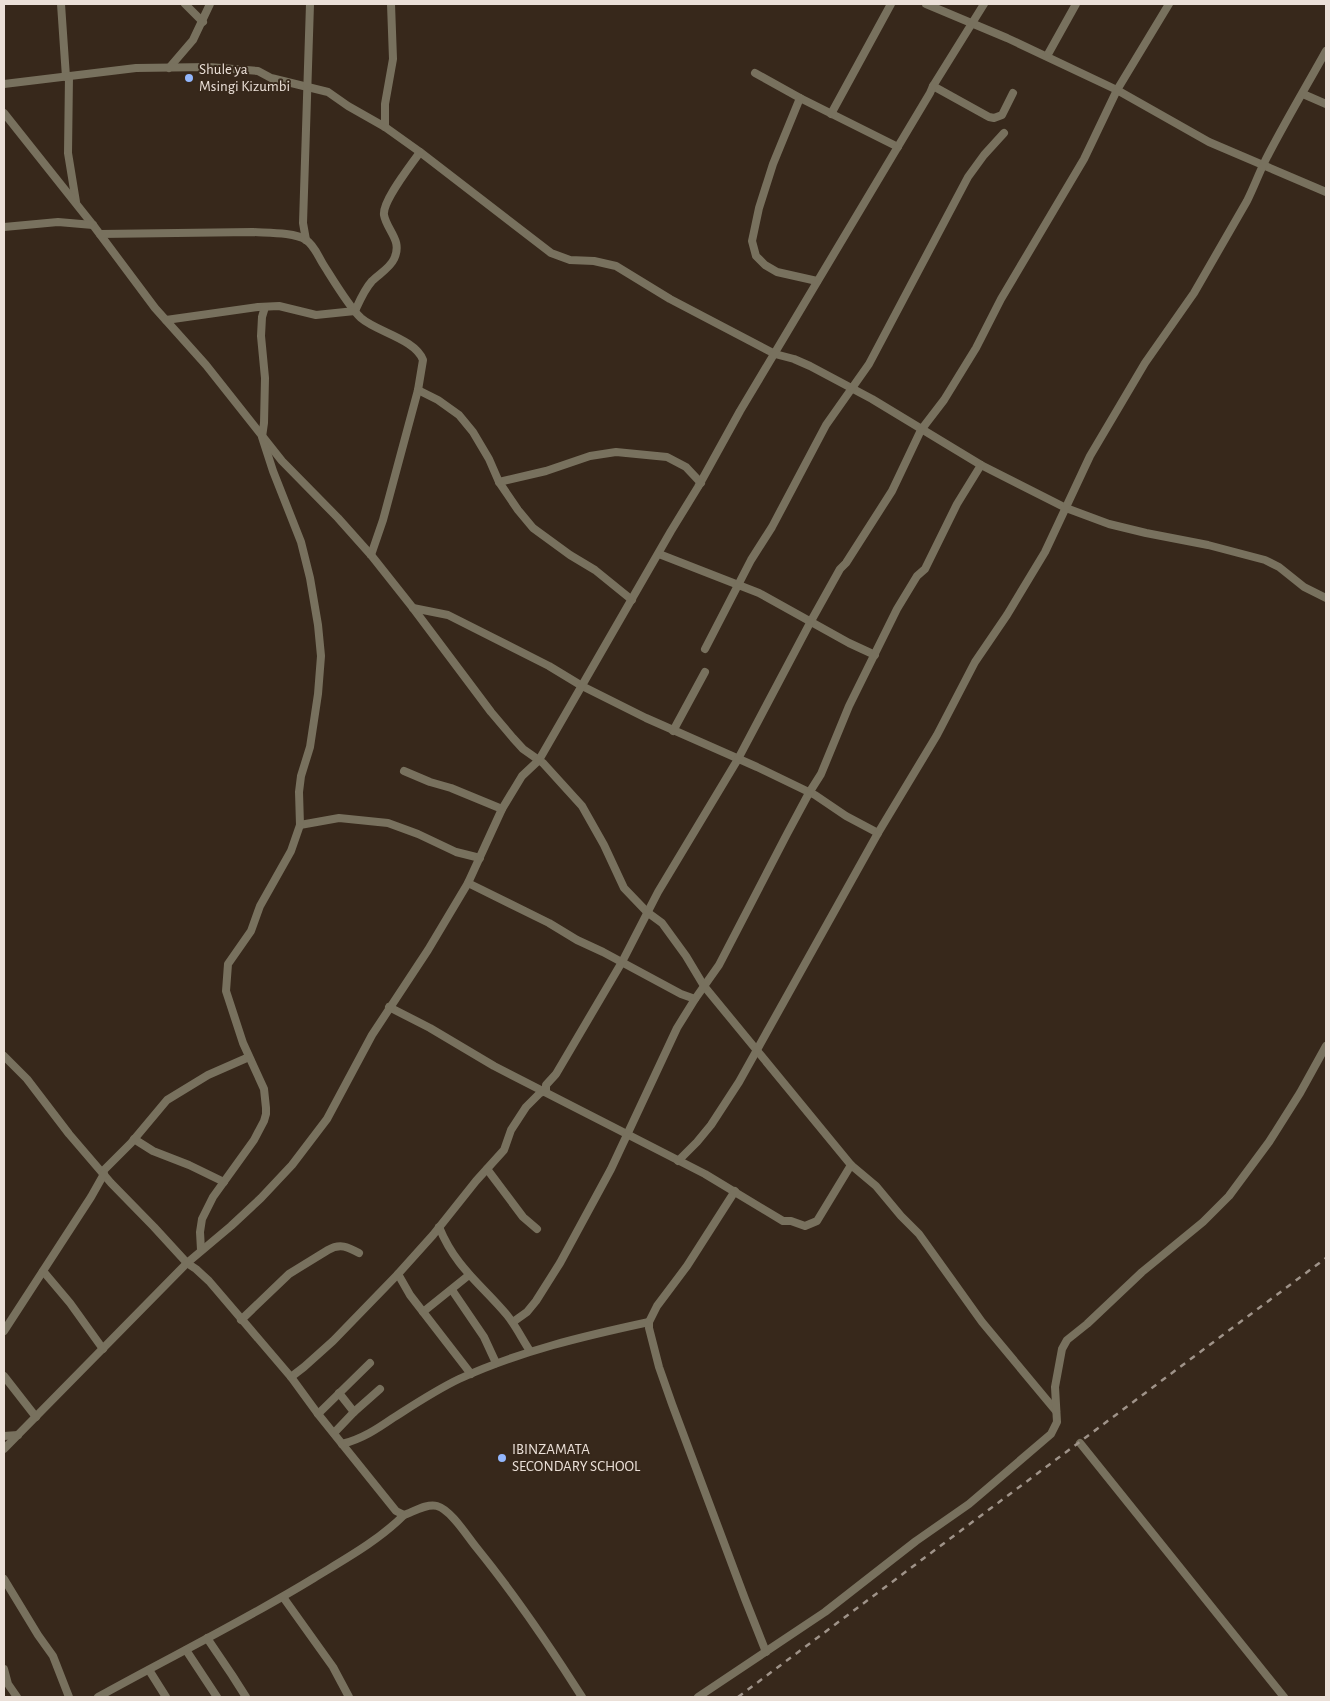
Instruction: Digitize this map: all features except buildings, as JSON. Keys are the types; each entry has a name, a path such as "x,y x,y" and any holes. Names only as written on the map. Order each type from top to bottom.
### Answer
{"street":[{"path":"61,4 67,77 68,153 76,204"},
{"path":"185,4 203,22"},
{"path":"169,68 193,40 210,4"},
{"path":"385,127 385,104 393,60 391,4"},
{"path":"831,114 891,4"},
{"path":"926,4 1047,56 1117,90 1208,142 1326,192"},
{"path":"4,1449 186,1263 243,1215 292,1165 327,1119 372,1035 428,950 468,883 502,809 522,776 539,760 671,531 701,483 728,431 933,86 984,4"},
{"path":"1047,56 1076,4"},
{"path":"546,1091 546,1085 561,1066 622,962 658,892 738,759 840,569 846,563 892,491 921,430 944,400 976,348 1000,299 1084,159 1117,90 1169,4"},
{"path":"306,240 303,223 307,87 312,5"},
{"path":"678,1161 711,1125 738,1082 878,833 937,735 975,662 1026,584 1044,552 1090,456 1145,363 1194,293 1251,194 1262,165 1326,51"},
{"path":"4,84 136,68 209,67 258,71 271,78 328,92 385,127 420,152 551,252 570,260 594,261 616,266 670,299 775,354 810,366 883,404 921,430 981,465 1066,508 1109,524 1146,534 1208,545 1265,560 1326,598"},
{"path":"755,73 800,98 898,147"},
{"path":"933,86 994,118 1002,115 1013,93"},
{"path":"1303,94 1326,104"},
{"path":"800,98 773,164 759,208 752,240 756,256 765,265 778,272 817,281"},
{"path":"4,113 100,234 155,308 206,365 282,462 338,518 371,555 513,738 523,749 539,760 582,806 604,845 624,888 647,912 662,923 686,956 704,986 851,1165 857,1172 876,1186 900,1216 919,1234 964,1298 1056,1411"},
{"path":"705,649 750,560 772,528 826,426 869,364 889,323 968,177 984,155 1004,133"},
{"path":"355,311 365,289 394,259 396,250 395,236 384,216 385,210 401,179 420,152"},
{"path":"4,227 58,222 93,225"},
{"path":"100,234 253,232 293,235 306,240 312,245 361,318 389,333 419,353 423,360 418,390 383,520 371,555"},
{"path":"166,320 265,307 291,308 316,315 355,311"},
{"path":"201,1250 200,1232 202,1219 213,1197 254,1140 266,1114 264,1089 249,1057 226,991 228,964 251,931 260,906 291,852 300,825 300,784 310,746 318,694 320,656 318,625 310,578 300,542 262,437 265,378 262,317 265,307"},
{"path":"418,390 438,400 459,416 477,439 489,459 499,482 533,528 594,570 632,600"},
{"path":"499,482 546,471 590,456 616,452 666,457 686,467 701,483"},
{"path":"513,1322 527,1312 543,1292 611,1169 677,1028 694,999 719,965 809,793 821,774 849,706 898,609 917,576 925,569 957,504 981,465"},
{"path":"659,554 759,593 875,655"},
{"path":"413,608 448,615 549,666 582,686 673,731 757,767 815,795 846,816 878,833"},
{"path":"673,731 705,672"},
{"path":"404,771 502,809"},
{"path":"300,825 339,818 388,822 456,852 480,858"},
{"path":"468,883 549,923 577,940 675,991 694,999"},
{"path":"389,1007 430,1028 494,1066 705,1174 783,1221 791,1221 805,1226 817,1221 851,1165"},
{"path":"698,1697 825,1612 916,1541 969,1504 1051,1434 1056,1425 1056,1387 1062,1349 1067,1340 1095,1317 1142,1272 1203,1222 1229,1196 1269,1142 1300,1094 1326,1046"},
{"path":"4,1056 27,1079 64,1128 103,1173 186,1263 209,1281 291,1377 318,1414 396,1510 404,1515"},
{"path":"4,1331 91,1198 103,1173 167,1100 208,1075 249,1057"},
{"path":"291,1377 314,1359 398,1274 504,1150 511,1130 526,1107 540,1093 546,1091"},
{"path":"134,1139 153,1151 189,1165 224,1182"},
{"path":"487,1169 523,1217 537,1228"},
{"path":"734,1191 687,1266 657,1306 649,1322 651,1340 661,1373 766,1652"},
{"path":"439,1227 447,1246 459,1264 513,1322 530,1351"},
{"path":"242,1320 289,1274 328,1250 341,1246 359,1253"},
{"path":"43,1271 70,1303 103,1349"},
{"path":"398,1274 410,1295 471,1374"},
{"path":"423,1312 469,1275"},
{"path":"452,1290 484,1337 496,1363"},
{"path":"342,1444 356,1441 434,1392 496,1363 530,1351 649,1322"},
{"path":"318,1414 370,1363"},
{"path":"4,1376 36,1417"},
{"path":"334,1433 380,1389"},
{"path":"338,1394 354,1412"},
{"path":"4,1436 18,1435"},
{"path":"1080,1443 1284,1697"},
{"path":"98,1697 283,1597 369,1544 404,1515 426,1507 435,1506 444,1510 452,1518 496,1572 540,1632 582,1697"},
{"path":"4,1579 53,1656 69,1697"},
{"path":"283,1597 333,1668 349,1697"},
{"path":"207,1638 246,1697"},
{"path":"186,1650 217,1697"},
{"path":"4,1669 8,1684 17,1697"},
{"path":"149,1670 166,1697"}],"railway":[{"path":"738,1697 1326,1258"}],"place":[{"name":"Shule ya Msingi Kizumbi","path":"189,78"},
{"name":"IBINZAMATA SECONDARY SCHOOL","path":"502,1458"}]}
